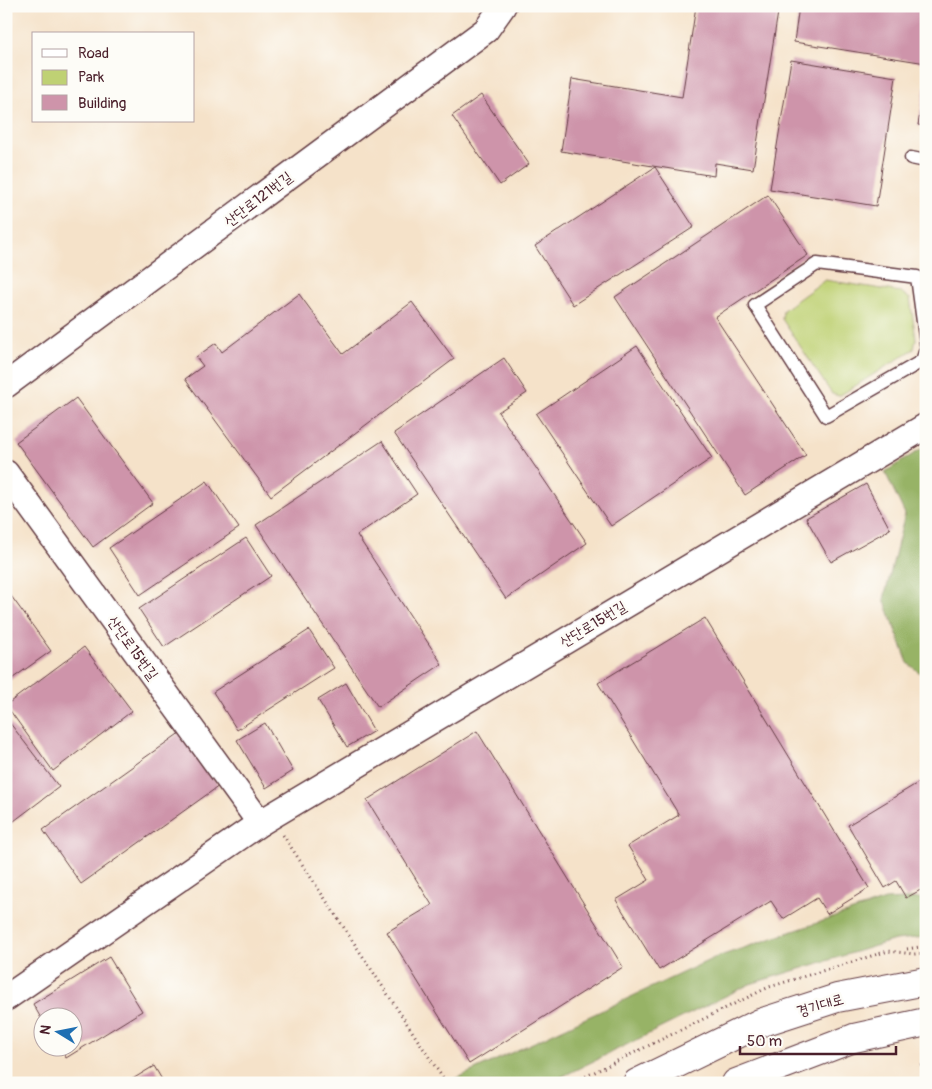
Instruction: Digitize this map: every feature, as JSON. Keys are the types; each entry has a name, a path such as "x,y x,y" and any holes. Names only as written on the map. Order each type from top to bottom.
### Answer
{"main road":[{"name":"경기대로","path":"637,1083 760,1023 837,998 926,981"},
{"path":"736,1083 854,1038 926,1022"}],"street":[{"name":"산단로121번길","path":"6,385 486,30 503,6"},
{"name":"산단로15번길","path":"6,998 265,819 926,426"},
{"name":"산단로15번길","path":"6,473 265,819"}],"lane":[{"path":"911,158 926,161"},
{"path":"926,344 918,277 817,264 755,305 826,416 922,361 926,349"}],"path":[{"path":"265,819 446,1083"},
{"path":"907,949 926,946"},
{"path":"921,1066 926,1065"}],"green space":[{"path":"825,280 901,292 910,299 916,339 914,349 839,396 832,394 782,319 783,310"},
{"path":"926,446 926,678 908,663 884,599 905,514 885,472"},
{"path":"926,898 926,937 895,940 750,984 549,1083 447,1083 714,958 885,900"}],"building":[{"path":"696,6 779,6 753,169 715,163 714,176 561,151 572,79 682,97"},
{"path":"799,6 926,6 926,63 794,42"},
{"path":"791,60 896,77 876,206 770,189"},
{"path":"926,86 926,126 918,125"},
{"path":"481,95 529,164 500,185 452,116"},
{"path":"655,167 694,227 573,305 535,246"},
{"path":"768,195 808,255 715,317 806,455 745,495 615,297"},
{"path":"299,294 343,354 412,302 454,359 271,496 185,379 203,366 196,357 216,343 222,352"},
{"path":"637,346 712,458 611,526 536,414"},
{"path":"504,358 527,393 498,412 587,543 506,599 394,433"},
{"path":"76,398 153,503 93,547 16,442"},
{"path":"382,441 417,494 357,535 442,664 378,707 256,525"},
{"path":"207,481 239,528 140,595 109,548"},
{"path":"866,484 890,529 831,562 806,518"},
{"path":"246,538 271,576 164,647 139,609"},
{"path":"6,589 51,651 6,683"},
{"path":"705,618 869,888 827,914 817,898 783,919 771,901 659,970 616,900 649,880 628,846 679,815 598,683"},
{"path":"309,630 334,668 237,730 213,692"},
{"path":"84,647 132,711 53,771 6,705"},
{"path":"346,683 374,731 347,747 318,700"},
{"path":"6,718 59,787 6,827"},
{"path":"265,723 293,771 266,788 237,740"},
{"path":"477,731 623,967 469,1064 387,932 432,905 367,800"},
{"path":"181,732 219,786 81,884 43,830"},
{"path":"926,778 926,887 906,898 896,881 885,888 848,825"},
{"path":"109,957 142,1011 82,1048 82,1006 34,1006 33,1004"},
{"path":"154,1066 164,1083 126,1083"},
{"path":"6,1070 13,1081 11,1083 6,1083"}]}
